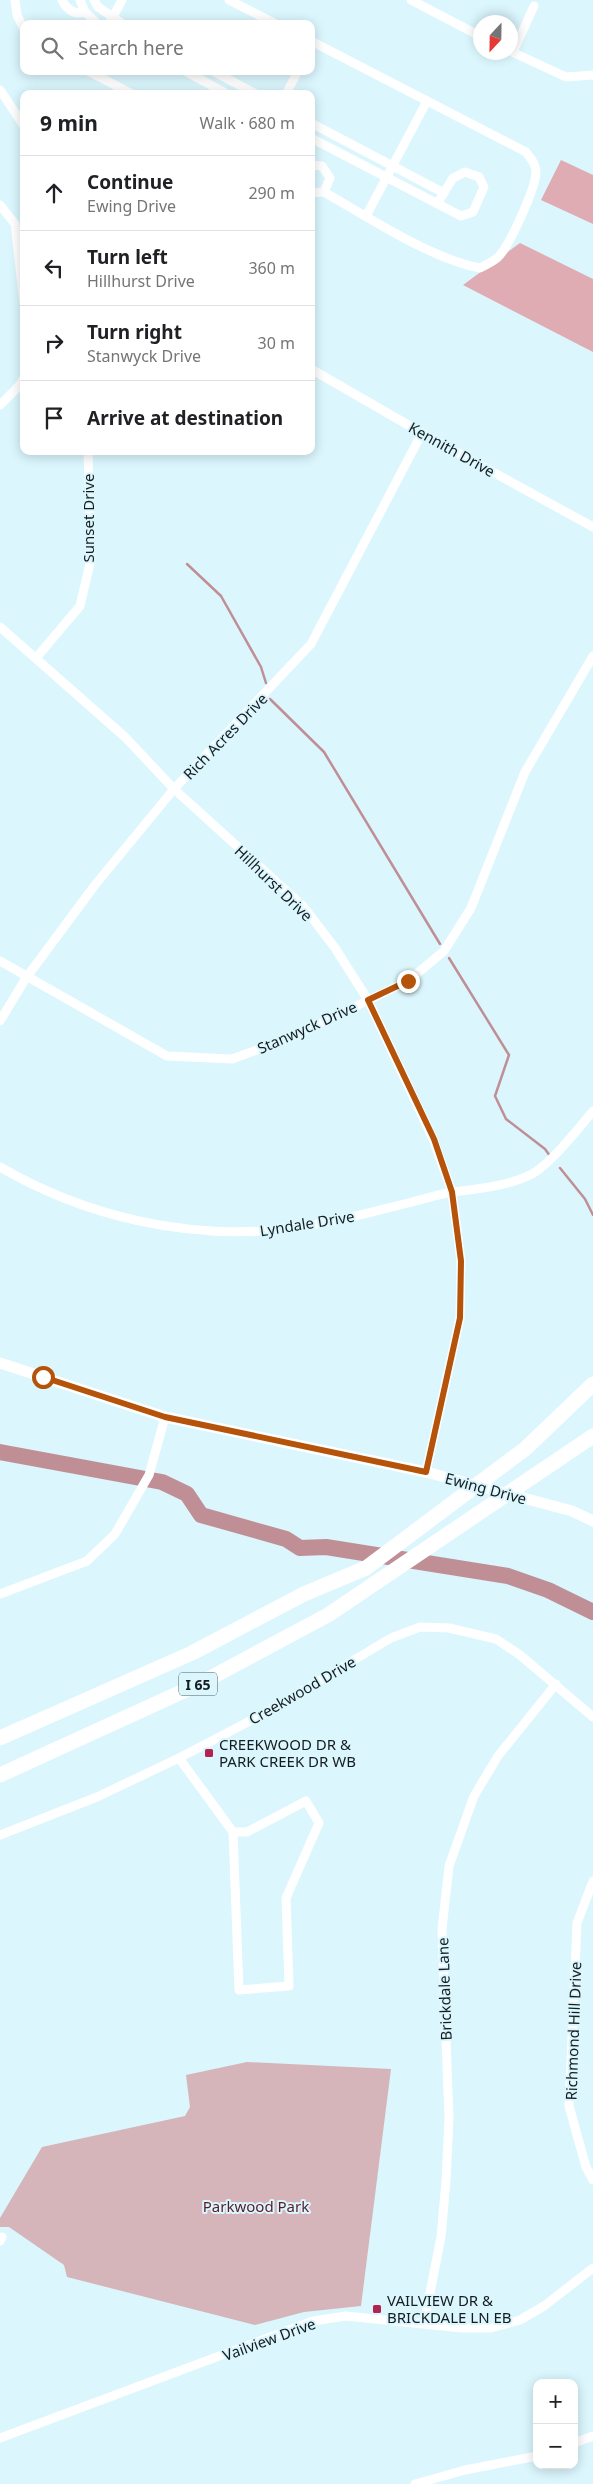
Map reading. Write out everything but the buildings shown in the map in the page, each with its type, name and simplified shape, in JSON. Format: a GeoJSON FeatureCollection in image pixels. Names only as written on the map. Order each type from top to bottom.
{"type":"FeatureCollection","features":[{"type":"Feature","properties":{"kind":"highway","name":"I 65"},"geometry":{"type":"LineString","coordinates":[[0,1738],[192,1653],[304,1594],[366,1568],[525,1449],[593,1384]]}},
{"type":"Feature","properties":{"kind":"highway"},"geometry":{"type":"LineString","coordinates":[[561,1415],[593,1390]]}},
{"type":"Feature","properties":{"kind":"highway","name":"I 65"},"geometry":{"type":"LineString","coordinates":[[0,1775],[198,1684],[328,1615],[593,1436]]}},
{"type":"Feature","properties":{"kind":"main road","name":"Ewing Drive"},"geometry":{"type":"LineString","coordinates":[[0,1363],[165,1417],[426,1472],[572,1511],[593,1521]]}},
{"type":"Feature","properties":{"kind":"street"},"geometry":{"type":"LineString","coordinates":[[16,0],[17,16],[20,22]]}},
{"type":"Feature","properties":{"kind":"street"},"geometry":{"type":"LineString","coordinates":[[62,0],[72,12],[79,14],[85,12]]}},
{"type":"Feature","properties":{"kind":"street"},"geometry":{"type":"LineString","coordinates":[[80,0],[85,12],[94,20]]}},
{"type":"Feature","properties":{"kind":"street"},"geometry":{"type":"LineString","coordinates":[[94,0],[110,20]]}},
{"type":"Feature","properties":{"kind":"street"},"geometry":{"type":"LineString","coordinates":[[112,20],[122,0]]}},
{"type":"Feature","properties":{"kind":"street"},"geometry":{"type":"LineString","coordinates":[[229,0],[268,20]]}},
{"type":"Feature","properties":{"kind":"street"},"geometry":{"type":"LineString","coordinates":[[411,0],[473,32]]}},
{"type":"Feature","properties":{"kind":"street"},"geometry":{"type":"LineString","coordinates":[[518,39],[534,6]]}},
{"type":"Feature","properties":{"kind":"street"},"geometry":{"type":"LineString","coordinates":[[315,45],[526,152],[534,163],[536,172],[534,183],[520,218],[498,258],[480,268],[459,264],[324,192],[315,193]]}},
{"type":"Feature","properties":{"kind":"street"},"geometry":{"type":"LineString","coordinates":[[518,54],[566,77],[593,75]]}},
{"type":"Feature","properties":{"kind":"street"},"geometry":{"type":"LineString","coordinates":[[96,75],[124,90]]}},
{"type":"Feature","properties":{"kind":"street"},"geometry":{"type":"LineString","coordinates":[[192,75],[220,90]]}},
{"type":"Feature","properties":{"kind":"street"},"geometry":{"type":"LineString","coordinates":[[220,75],[249,90]]}},
{"type":"Feature","properties":{"kind":"street"},"geometry":{"type":"LineString","coordinates":[[288,90],[296,75]]}},
{"type":"Feature","properties":{"kind":"street"},"geometry":{"type":"LineString","coordinates":[[0,90],[20,120]]}},
{"type":"Feature","properties":{"kind":"street"},"geometry":{"type":"LineString","coordinates":[[366,216],[427,101]]}},
{"type":"Feature","properties":{"kind":"street"},"geometry":{"type":"LineString","coordinates":[[315,125],[444,193]]}},
{"type":"Feature","properties":{"kind":"street"},"geometry":{"type":"LineString","coordinates":[[315,140],[437,204],[461,216],[473,212],[484,187],[479,177],[465,172],[453,178],[437,204]]}},
{"type":"Feature","properties":{"kind":"street"},"geometry":{"type":"LineString","coordinates":[[315,165],[322,166],[329,173],[330,182],[324,192]]}},
{"type":"Feature","properties":{"kind":"street"},"geometry":{"type":"LineString","coordinates":[[0,205],[15,224],[20,268]]}},
{"type":"Feature","properties":{"kind":"street","name":"Kennith Drive"},"geometry":{"type":"LineString","coordinates":[[315,371],[422,433],[593,527]]}},
{"type":"Feature","properties":{"kind":"street"},"geometry":{"type":"LineString","coordinates":[[0,405],[20,384]]}},
{"type":"Feature","properties":{"kind":"street","name":"Rich Acres Drive"},"geometry":{"type":"LineString","coordinates":[[0,1021],[26,978],[95,885],[174,789],[310,644],[422,433]]}},
{"type":"Feature","properties":{"kind":"street","name":"Sunset Drive"},"geometry":{"type":"LineString","coordinates":[[36,658],[80,606],[91,559],[88,455]]}},
{"type":"Feature","properties":{"kind":"street","name":"Hillhurst Drive"},"geometry":{"type":"LineString","coordinates":[[0,627],[125,737],[174,789],[302,906],[335,948],[368,1000],[434,1139],[452,1192],[461,1261],[460,1318],[426,1472]]}},
{"type":"Feature","properties":{"kind":"street","name":"Stanwyck Drive"},"geometry":{"type":"LineString","coordinates":[[0,962],[167,1056],[232,1059],[290,1038],[408,981],[444,951],[471,908],[524,772],[593,656]]}},
{"type":"Feature","properties":{"kind":"street","name":"Lyndale Drive"},"geometry":{"type":"LineString","coordinates":[[0,1167],[76,1203],[152,1225],[193,1230],[252,1232],[288,1229],[322,1223],[452,1192],[500,1184],[531,1175],[568,1141],[593,1110]]}},
{"type":"Feature","properties":{"kind":"street"},"geometry":{"type":"LineString","coordinates":[[0,1594],[87,1561],[115,1534],[149,1475],[165,1417]]}},
{"type":"Feature","properties":{"kind":"street","name":"Creekwood Drive"},"geometry":{"type":"LineString","coordinates":[[0,1835],[97,1797],[179,1758],[265,1713],[391,1638],[420,1627],[449,1628],[496,1639],[520,1655],[593,1716]]}},
{"type":"Feature","properties":{"kind":"street","name":"Brickdale Lane"},"geometry":{"type":"LineString","coordinates":[[424,2323],[440,2237],[446,2181],[449,2118],[442,1930],[449,1866],[474,1796],[498,1756],[556,1684]]}},
{"type":"Feature","properties":{"kind":"street"},"geometry":{"type":"LineString","coordinates":[[179,1758],[233,1832],[239,1990],[289,1986],[286,1898],[319,1823],[306,1801],[247,1832],[233,1832]]}},
{"type":"Feature","properties":{"kind":"street","name":"Richmond Hill Drive"},"geometry":{"type":"LineString","coordinates":[[593,1881],[577,1923],[569,2106],[586,2167],[593,2180]]}},
{"type":"Feature","properties":{"kind":"street","name":"Vailview Drive"},"geometry":{"type":"LineString","coordinates":[[0,2438],[313,2321],[346,2316],[462,2328],[491,2328],[520,2320],[544,2306],[593,2268]]}},
{"type":"Feature","properties":{"kind":"street"},"geometry":{"type":"LineString","coordinates":[[578,2442],[593,2436]]}},
{"type":"Feature","properties":{"kind":"street"},"geometry":{"type":"LineString","coordinates":[[415,2484],[464,2470],[533,2457]]}},
{"type":"Feature","properties":{"kind":"green space","name":"Parkwood Park"},"geometry":{"type":"Polygon","coordinates":[[[247,2062],[391,2069],[361,2306],[304,2312],[255,2325],[67,2277],[64,2265],[9,2227],[0,2227],[0,2218],[42,2147],[185,2116],[190,2107],[186,2075],[247,2062]]]}},
{"type":"Feature","properties":{"kind":"shaded area"},"geometry":{"type":"Polygon","coordinates":[[[561,160],[593,175],[593,224],[541,200],[561,160]]]}},
{"type":"Feature","properties":{"kind":"shaded area"},"geometry":{"type":"Polygon","coordinates":[[[520,243],[593,279],[593,352],[463,285],[520,243]]]}},
{"type":"Feature","properties":{"kind":"waterway"},"geometry":{"type":"LineString","coordinates":[[187,564],[221,596],[261,667],[266,683]]}},
{"type":"Feature","properties":{"kind":"waterway"},"geometry":{"type":"LineString","coordinates":[[270,699],[324,752],[440,944]]}},
{"type":"Feature","properties":{"kind":"waterway"},"geometry":{"type":"LineString","coordinates":[[449,958],[509,1055],[495,1096],[506,1119],[545,1149],[550,1156]]}},
{"type":"Feature","properties":{"kind":"waterway"},"geometry":{"type":"LineString","coordinates":[[560,1168],[585,1199],[593,1215]]}},
{"type":"Feature","properties":{"kind":"waterway"},"geometry":{"type":"LineString","coordinates":[[0,1452],[162,1482],[187,1494],[201,1515],[286,1539],[300,1548],[326,1547],[508,1576],[548,1590],[593,1612]]}},
{"type":"Feature","properties":{"kind":"place","name":"CREEKWOOD DR & PARK CREEK DR WB"},"geometry":{"type":"Point","coordinates":[209,1753]}},
{"type":"Feature","properties":{"kind":"place","name":"VAILVIEW DR & BRICKDALE LN EB"},"geometry":{"type":"Point","coordinates":[377,2309]}},
{"type":"Feature","properties":{"kind":"route"},"geometry":{"type":"LineString","coordinates":[[43,1377],[165,1417],[426,1472],[460,1318],[461,1261],[452,1192],[434,1139],[368,1000],[408,981]]}}]}
